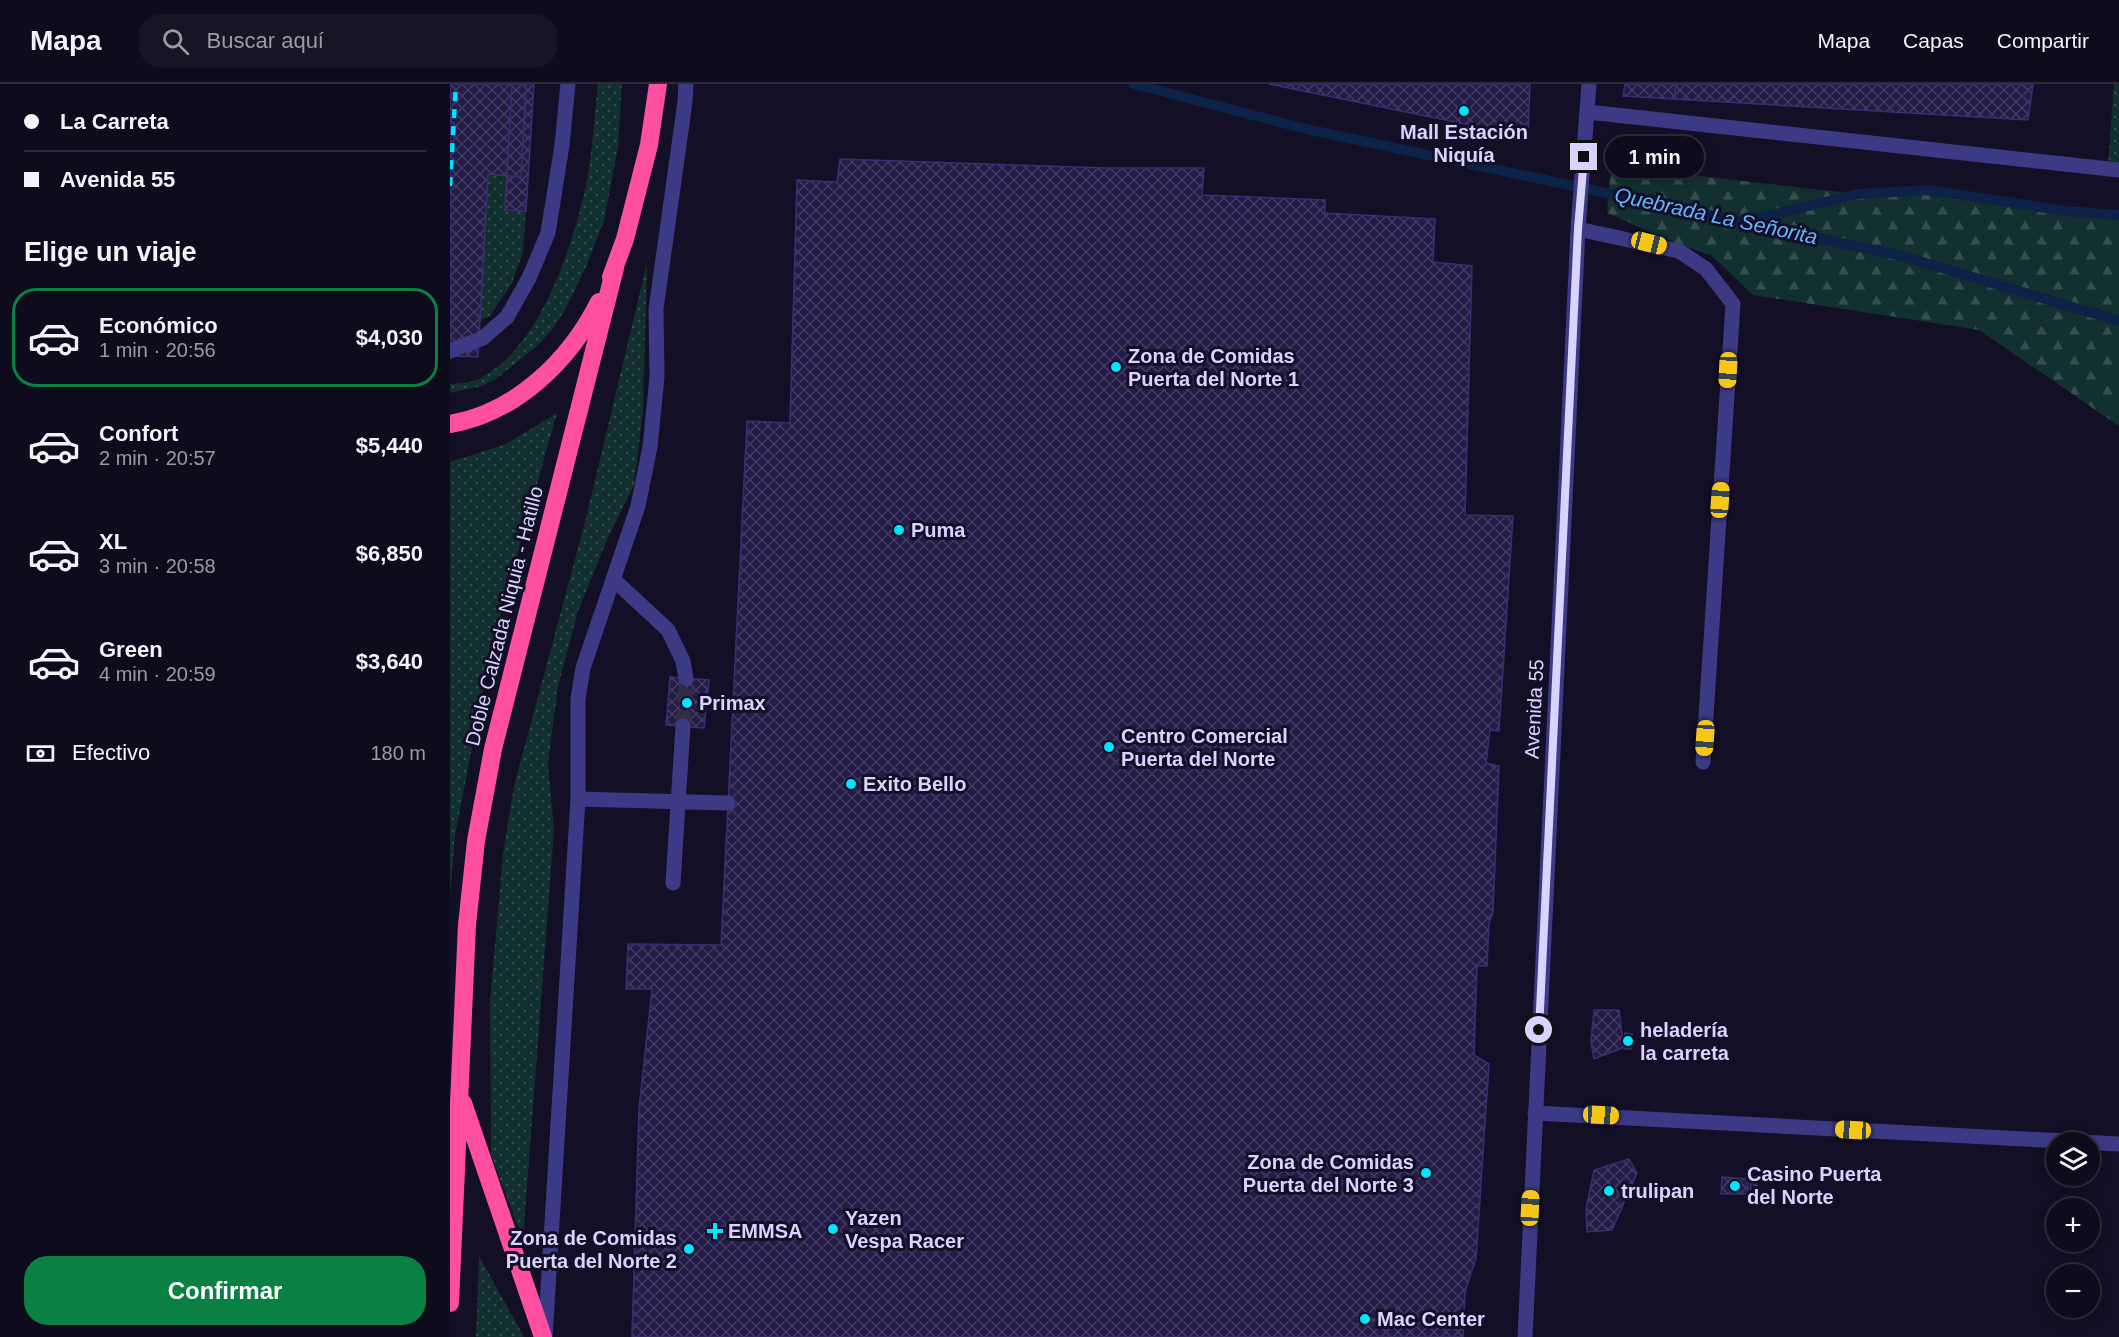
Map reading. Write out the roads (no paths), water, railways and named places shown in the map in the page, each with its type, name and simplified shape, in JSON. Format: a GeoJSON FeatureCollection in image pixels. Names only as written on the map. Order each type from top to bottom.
{"type":"FeatureCollection","features":[{"type":"Feature","properties":{"kind":"highway"},"geometry":{"type":"LineString","coordinates":[[450,424],[478,418],[509,402],[546,374],[588,324],[615,268],[625,240],[649,145],[658,84]]}},
{"type":"Feature","properties":{"kind":"highway","name":"Doble Calzada Niquia - Hatillo"},"geometry":{"type":"LineString","coordinates":[[450,1303],[467,925],[476,841],[493,749],[615,268]]}},
{"type":"Feature","properties":{"kind":"highway"},"geometry":{"type":"LineString","coordinates":[[459,1091],[544,1337]]}},
{"type":"Feature","properties":{"kind":"street"},"geometry":{"type":"LineString","coordinates":[[450,351],[483,338],[507,317],[529,278],[548,233],[562,145],[568,84]]}},
{"type":"Feature","properties":{"kind":"street"},"geometry":{"type":"LineString","coordinates":[[544,1337],[578,799],[578,699],[583,668],[638,506],[650,447],[657,377],[657,309],[686,84]]}},
{"type":"Feature","properties":{"kind":"street","name":"Avenida 55"},"geometry":{"type":"LineString","coordinates":[[1525,1337],[1579,223],[1589,84]]}},
{"type":"Feature","properties":{"kind":"street"},"geometry":{"type":"LineString","coordinates":[[1588,112],[2119,170]]}},
{"type":"Feature","properties":{"kind":"street"},"geometry":{"type":"LineString","coordinates":[[1579,223],[1679,250],[1706,269],[1733,304],[1703,762]]}},
{"type":"Feature","properties":{"kind":"street"},"geometry":{"type":"LineString","coordinates":[[613,579],[668,630],[683,662],[686,679]]}},
{"type":"Feature","properties":{"kind":"street"},"geometry":{"type":"LineString","coordinates":[[673,883],[683,726]]}},
{"type":"Feature","properties":{"kind":"street"},"geometry":{"type":"LineString","coordinates":[[578,799],[728,803]]}},
{"type":"Feature","properties":{"kind":"street"},"geometry":{"type":"LineString","coordinates":[[1535,1113],[2119,1144]]}},
{"type":"Feature","properties":{"kind":"waterway","name":"Quebrada La Señorita"},"geometry":{"type":"LineString","coordinates":[[1134,84],[1306,129],[1902,256],[2119,321]]}},
{"type":"Feature","properties":{"kind":"waterway"},"geometry":{"type":"LineString","coordinates":[[1746,221],[1858,194],[1928,190],[2067,211],[2119,215]]}},
{"type":"Feature","properties":{"kind":"tunnel"},"geometry":{"type":"LineString","coordinates":[[683,726],[686,679]]}},
{"type":"Feature","properties":{"kind":"railway"},"geometry":{"type":"LineString","coordinates":[[450,186],[456,84]]}},
{"type":"Feature","properties":{"kind":"place","name":"Mall Estación Niquía"},"geometry":{"type":"Point","coordinates":[1464,111]}},
{"type":"Feature","properties":{"kind":"place","name":"Zona de Comidas Puerta del Norte 1"},"geometry":{"type":"Point","coordinates":[1116,367]}},
{"type":"Feature","properties":{"kind":"place","name":"Puma"},"geometry":{"type":"Point","coordinates":[899,530]}},
{"type":"Feature","properties":{"kind":"place","name":"Primax"},"geometry":{"type":"Point","coordinates":[687,703]}},
{"type":"Feature","properties":{"kind":"place","name":"Centro Comercial Puerta del Norte"},"geometry":{"type":"Point","coordinates":[1109,747]}},
{"type":"Feature","properties":{"kind":"place","name":"Exito Bello"},"geometry":{"type":"Point","coordinates":[851,784]}},
{"type":"Feature","properties":{"kind":"place","name":"heladería la carreta"},"geometry":{"type":"Point","coordinates":[1628,1041]}},
{"type":"Feature","properties":{"kind":"place","name":"Zona de Comidas Puerta del Norte 3"},"geometry":{"type":"Point","coordinates":[1426,1173]}},
{"type":"Feature","properties":{"kind":"place","name":"Casino Puerta del Norte"},"geometry":{"type":"Point","coordinates":[1735,1186]}},
{"type":"Feature","properties":{"kind":"place","name":"trulipan"},"geometry":{"type":"Point","coordinates":[1609,1191]}},
{"type":"Feature","properties":{"kind":"place","name":"Yazen Vespa Racer"},"geometry":{"type":"Point","coordinates":[833,1229]}},
{"type":"Feature","properties":{"kind":"place","name":"EMMSA"},"geometry":{"type":"Point","coordinates":[715,1231]}},
{"type":"Feature","properties":{"kind":"place","name":"Zona de Comidas Puerta del Norte 2"},"geometry":{"type":"Point","coordinates":[689,1249]}},
{"type":"Feature","properties":{"kind":"place","name":"Mac Center"},"geometry":{"type":"Point","coordinates":[1365,1319]}}]}
